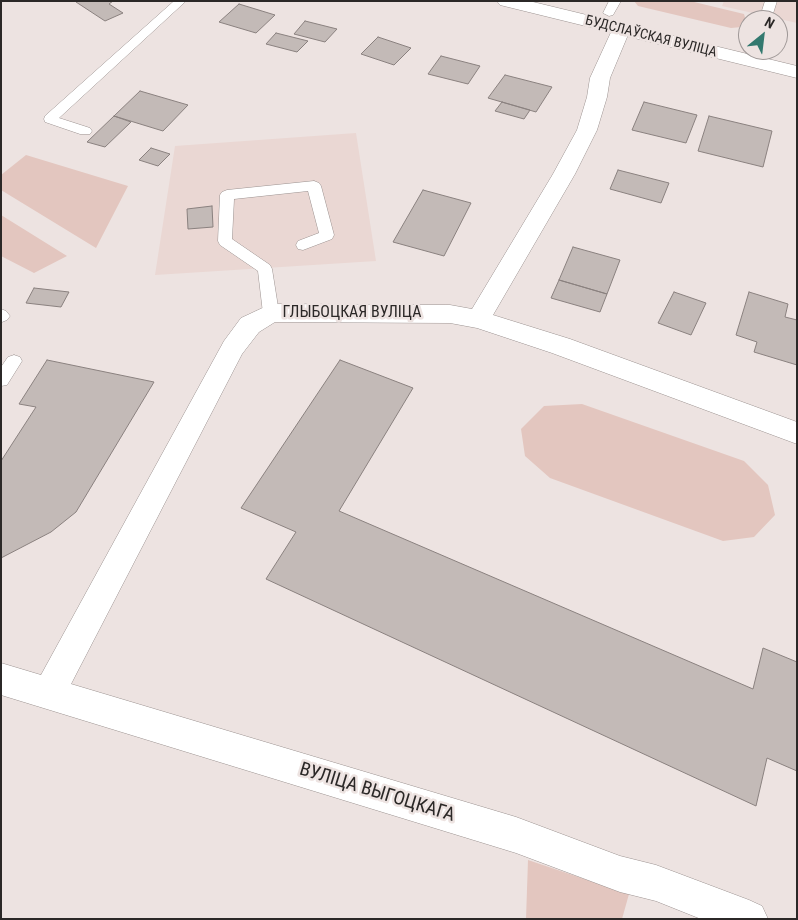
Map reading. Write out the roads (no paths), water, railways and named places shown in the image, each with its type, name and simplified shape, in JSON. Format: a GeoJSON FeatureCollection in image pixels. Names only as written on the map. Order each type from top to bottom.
{"type":"FeatureCollection","features":[{"type":"Feature","properties":{"kind":"street","name":"БУДСЛАЎСКАЯ ВУЛІЦА"},"geometry":{"type":"LineString","coordinates":[[506,1],[615,15],[797,72]]}},
{"type":"Feature","properties":{"kind":"street","name":"БУДСЛАЎСКАЯ ВУЛІЦА"},"geometry":{"type":"LineString","coordinates":[[561,1],[738,43]]}},
{"type":"Feature","properties":{"kind":"street"},"geometry":{"type":"LineString","coordinates":[[478,319],[564,174],[587,130],[597,97],[615,15]]}},
{"type":"Feature","properties":{"kind":"street","name":"ГЛЫБОЦКАЯ ВУЛІЦА"},"geometry":{"type":"LineString","coordinates":[[49,692],[233,348],[250,325],[271,313],[450,314],[478,319],[562,346],[797,433]]}},
{"type":"Feature","properties":{"kind":"street","name":"ВУЛІЦА ВЫГОЦКАГА"},"geometry":{"type":"LineString","coordinates":[[1,679],[516,835],[620,874],[656,883],[743,918]]}},
{"type":"Feature","properties":{"kind":"lane"},"geometry":{"type":"LineString","coordinates":[[85,131],[50,119],[181,1]]}},
{"type":"Feature","properties":{"kind":"lane"},"geometry":{"type":"LineString","coordinates":[[271,313],[265,268],[225,241],[227,195],[314,186],[327,235],[304,245]]}},
{"type":"Feature","properties":{"kind":"lane"},"geometry":{"type":"LineString","coordinates":[[1,380],[14,361]]}}]}
